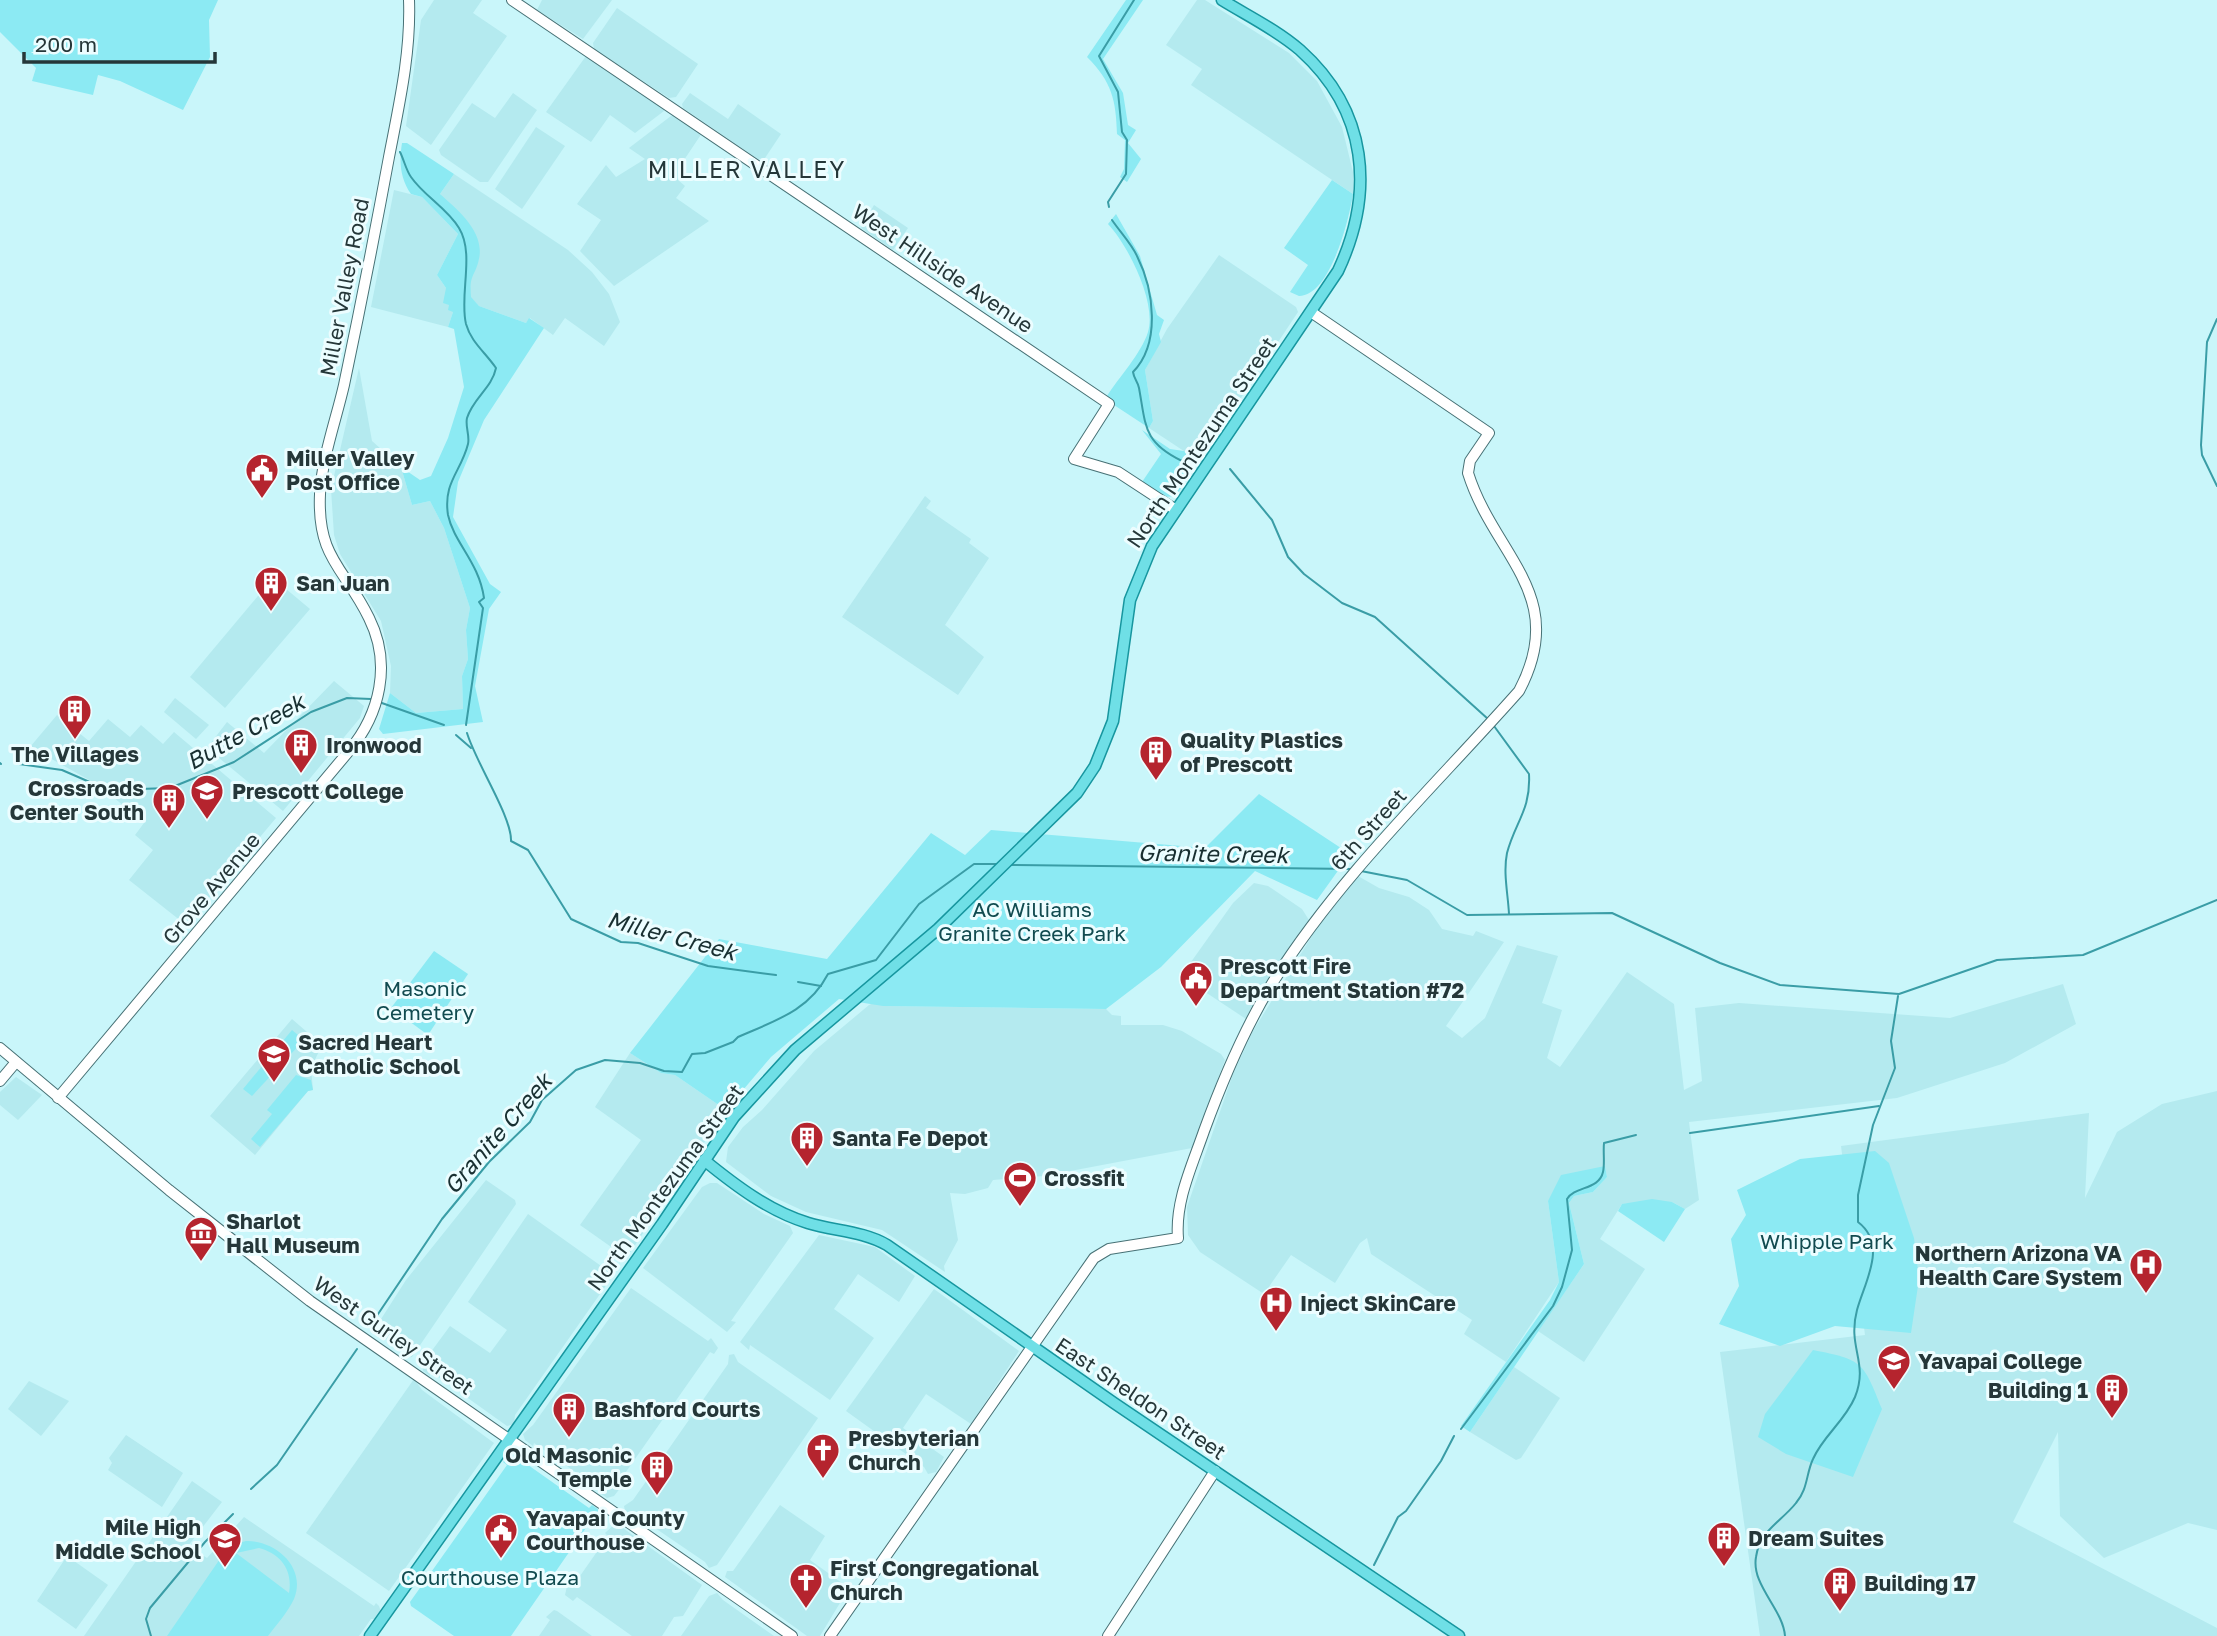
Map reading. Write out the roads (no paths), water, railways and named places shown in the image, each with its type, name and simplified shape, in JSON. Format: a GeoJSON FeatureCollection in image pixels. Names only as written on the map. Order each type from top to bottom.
{"type":"FeatureCollection","features":[{"type":"Feature","properties":{"kind":"main road","name":"North Montezuma Street"},"geometry":{"type":"LineString","coordinates":[[370,1636],[755,1092],[795,1050],[938,929],[1046,825],[1077,793],[1107,741],[1115,711],[1130,600],[1152,546],[1338,271],[1358,219],[1362,182],[1357,146],[1346,112],[1334,90],[1292,44],[1222,0]]}},
{"type":"Feature","properties":{"kind":"main road","name":"East Sheldon Street"},"geometry":{"type":"LineString","coordinates":[[705,1160],[772,1209],[791,1218],[882,1242],[1458,1636]]}},
{"type":"Feature","properties":{"kind":"street","name":"Miller Valley Road"},"geometry":{"type":"LineString","coordinates":[[342,578],[325,543],[320,492],[360,312],[408,53],[410,0]]}},
{"type":"Feature","properties":{"kind":"street","name":"West Hillside Avenue"},"geometry":{"type":"LineString","coordinates":[[512,0],[1109,404],[1074,459],[1118,472],[1176,510]]}},
{"type":"Feature","properties":{"kind":"street","name":"6th Street"},"geometry":{"type":"LineString","coordinates":[[1031,1345],[1094,1258],[1109,1248],[1178,1238],[1176,1217],[1185,1185],[1233,1057],[1273,982],[1348,879],[1519,691],[1529,674],[1535,655],[1538,624],[1528,590],[1468,473],[1470,461],[1489,433],[1311,312]]}},
{"type":"Feature","properties":{"kind":"street","name":"Grove Avenue"},"geometry":{"type":"LineString","coordinates":[[58,1098],[364,733],[374,711],[382,668],[375,633],[359,600],[342,578]]}},
{"type":"Feature","properties":{"kind":"street","name":"West Gurley Street"},"geometry":{"type":"LineString","coordinates":[[0,1048],[295,1290],[792,1636]]}},
{"type":"Feature","properties":{"kind":"street"},"geometry":{"type":"LineString","coordinates":[[0,1081],[16,1062]]}},
{"type":"Feature","properties":{"kind":"street"},"geometry":{"type":"LineString","coordinates":[[830,1636],[1031,1345]]}},
{"type":"Feature","properties":{"kind":"street"},"geometry":{"type":"LineString","coordinates":[[1108,1636],[1215,1471]]}},
{"type":"Feature","properties":{"kind":"waterway"},"geometry":{"type":"LineString","coordinates":[[1109,207],[1108,202],[1126,174],[1127,140],[1122,132],[1118,92],[1099,56],[1134,0]]}},
{"type":"Feature","properties":{"kind":"waterway"},"geometry":{"type":"LineString","coordinates":[[400,152],[411,177],[448,214],[464,238],[466,324],[475,342],[496,368],[491,381],[467,418],[468,444],[450,485],[447,504],[451,525],[477,574],[484,598],[479,602],[483,608],[466,725]]}},
{"type":"Feature","properties":{"kind":"waterway"},"geometry":{"type":"LineString","coordinates":[[1112,220],[1137,256],[1151,300],[1148,346],[1133,372],[1145,423],[1153,440],[1182,461]]}},
{"type":"Feature","properties":{"kind":"waterway"},"geometry":{"type":"LineString","coordinates":[[2217,319],[2207,342],[2201,445],[2202,455],[2217,486]]}},
{"type":"Feature","properties":{"kind":"waterway"},"geometry":{"type":"LineString","coordinates":[[1230,469],[1272,520],[1288,557],[1304,574],[1342,603],[1375,617],[1488,719]]}},
{"type":"Feature","properties":{"kind":"waterway","name":"Butte Creek"},"geometry":{"type":"LineString","coordinates":[[19,764],[62,770],[108,790],[170,788],[234,762],[311,712],[347,698],[371,699]]}},
{"type":"Feature","properties":{"kind":"waterway","name":"Butte Creek"},"geometry":{"type":"LineString","coordinates":[[379,702],[444,725]]}},
{"type":"Feature","properties":{"kind":"waterway"},"geometry":{"type":"LineString","coordinates":[[1494,726],[1529,774],[1528,797],[1507,853],[1509,914]]}},
{"type":"Feature","properties":{"kind":"waterway","name":"Miller Creek"},"geometry":{"type":"LineString","coordinates":[[467,733],[506,818],[511,841],[528,850],[571,919],[621,942],[638,943],[708,966],[776,975]]}},
{"type":"Feature","properties":{"kind":"waterway","name":"Butte Creek"},"geometry":{"type":"LineString","coordinates":[[456,735],[471,748]]}},
{"type":"Feature","properties":{"kind":"waterway","name":"Granite Creek"},"geometry":{"type":"LineString","coordinates":[[372,1323],[442,1219],[489,1162],[530,1122],[542,1100],[576,1070],[605,1060],[640,1063],[664,1071],[682,1072],[692,1054],[705,1053],[733,1042],[801,1006],[820,987],[828,974],[876,960],[919,904],[974,864],[999,864]]}},
{"type":"Feature","properties":{"kind":"waterway","name":"Granite Creek"},"geometry":{"type":"LineString","coordinates":[[1011,865],[1352,869]]}},
{"type":"Feature","properties":{"kind":"waterway","name":"Granite Creek"},"geometry":{"type":"LineString","coordinates":[[1361,871],[1407,880],[1467,915],[1612,913],[1720,963],[1780,985],[1899,994],[1997,960],[2083,955],[2217,900]]}},
{"type":"Feature","properties":{"kind":"waterway","name":"Miller Creek"},"geometry":{"type":"LineString","coordinates":[[798,982],[821,986]]}},
{"type":"Feature","properties":{"kind":"waterway"},"geometry":{"type":"LineString","coordinates":[[1785,1636],[1779,1616],[1758,1577],[1756,1557],[1766,1533],[1800,1498],[1817,1451],[1846,1414],[1859,1385],[1855,1323],[1873,1252],[1872,1241],[1858,1222],[1858,1195],[1873,1125],[1895,1068],[1891,1041],[1898,996]]}},
{"type":"Feature","properties":{"kind":"waterway"},"geometry":{"type":"LineString","coordinates":[[1690,1133],[1879,1106]]}},
{"type":"Feature","properties":{"kind":"waterway"},"geometry":{"type":"LineString","coordinates":[[1461,1429],[1553,1306],[1562,1287],[1572,1250],[1567,1199],[1601,1178],[1604,1169],[1604,1143],[1636,1135]]}},
{"type":"Feature","properties":{"kind":"waterway","name":"Granite Creek"},"geometry":{"type":"LineString","coordinates":[[251,1489],[277,1465],[357,1349]]}},
{"type":"Feature","properties":{"kind":"waterway"},"geometry":{"type":"LineString","coordinates":[[1374,1565],[1398,1517],[1406,1511],[1441,1461],[1454,1436]]}},
{"type":"Feature","properties":{"kind":"waterway","name":"Granite Creek"},"geometry":{"type":"LineString","coordinates":[[151,1636],[146,1619],[150,1608],[205,1542],[233,1514]]}},
{"type":"Feature","properties":{"kind":"place","name":"Miller Valley Post Office"},"geometry":{"type":"Point","coordinates":[262,500]}},
{"type":"Feature","properties":{"kind":"place","name":"San Juan"},"geometry":{"type":"Point","coordinates":[271,613]}},
{"type":"Feature","properties":{"kind":"place","name":"The Villages"},"geometry":{"type":"Point","coordinates":[75,741]}},
{"type":"Feature","properties":{"kind":"place","name":"Ironwood"},"geometry":{"type":"Point","coordinates":[301,775]}},
{"type":"Feature","properties":{"kind":"place","name":"Quality Plastics of Prescott"},"geometry":{"type":"Point","coordinates":[1156,782]}},
{"type":"Feature","properties":{"kind":"place","name":"Prescott College"},"geometry":{"type":"Point","coordinates":[207,821]}},
{"type":"Feature","properties":{"kind":"place","name":"Crossroads Center South"},"geometry":{"type":"Point","coordinates":[169,830]}},
{"type":"Feature","properties":{"kind":"place","name":"Prescott Fire Department Station #72"},"geometry":{"type":"Point","coordinates":[1196,1008]}},
{"type":"Feature","properties":{"kind":"place","name":"Sacred Heart Catholic School"},"geometry":{"type":"Point","coordinates":[274,1084]}},
{"type":"Feature","properties":{"kind":"place","name":"Santa Fe Depot"},"geometry":{"type":"Point","coordinates":[807,1168]}},
{"type":"Feature","properties":{"kind":"place","name":"Crossfit"},"geometry":{"type":"Point","coordinates":[1020,1208]}},
{"type":"Feature","properties":{"kind":"place","name":"Sharlot Hall Museum"},"geometry":{"type":"Point","coordinates":[201,1263]}},
{"type":"Feature","properties":{"kind":"place","name":"Northern Arizona VA Health Care System"},"geometry":{"type":"Point","coordinates":[2146,1295]}},
{"type":"Feature","properties":{"kind":"place","name":"Inject SkinCare"},"geometry":{"type":"Point","coordinates":[1276,1333]}},
{"type":"Feature","properties":{"kind":"place","name":"Yavapai College"},"geometry":{"type":"Point","coordinates":[1894,1391]}},
{"type":"Feature","properties":{"kind":"place","name":"Building 1"},"geometry":{"type":"Point","coordinates":[2112,1420]}},
{"type":"Feature","properties":{"kind":"place","name":"Bashford Courts"},"geometry":{"type":"Point","coordinates":[569,1439]}},
{"type":"Feature","properties":{"kind":"place","name":"Presbyterian Church"},"geometry":{"type":"Point","coordinates":[823,1480]}},
{"type":"Feature","properties":{"kind":"place","name":"Old Masonic Temple"},"geometry":{"type":"Point","coordinates":[657,1497]}},
{"type":"Feature","properties":{"kind":"place","name":"Yavapai County Courthouse"},"geometry":{"type":"Point","coordinates":[501,1560]}},
{"type":"Feature","properties":{"kind":"place","name":"Dream Suites"},"geometry":{"type":"Point","coordinates":[1724,1568]}},
{"type":"Feature","properties":{"kind":"place","name":"Mile High Middle School"},"geometry":{"type":"Point","coordinates":[225,1569]}},
{"type":"Feature","properties":{"kind":"place","name":"First Congregational Church"},"geometry":{"type":"Point","coordinates":[806,1610]}},
{"type":"Feature","properties":{"kind":"place","name":"Building 17"},"geometry":{"type":"Point","coordinates":[1840,1613]}},
{"type":"Feature","properties":{"kind":"district","name":"MILLER VALLEY"},"geometry":{"type":"Point","coordinates":[747,169]}},
{"type":"Feature","properties":{"kind":"park label","name":"AC Williams Granite Creek Park"},"geometry":{"type":"Point","coordinates":[1032,921]}},
{"type":"Feature","properties":{"kind":"park label","name":"Masonic Cemetery"},"geometry":{"type":"Point","coordinates":[425,1000]}},
{"type":"Feature","properties":{"kind":"park label","name":"Whipple Park"},"geometry":{"type":"Point","coordinates":[1827,1241]}},
{"type":"Feature","properties":{"kind":"park label","name":"Courthouse Plaza"},"geometry":{"type":"Point","coordinates":[490,1577]}}]}
